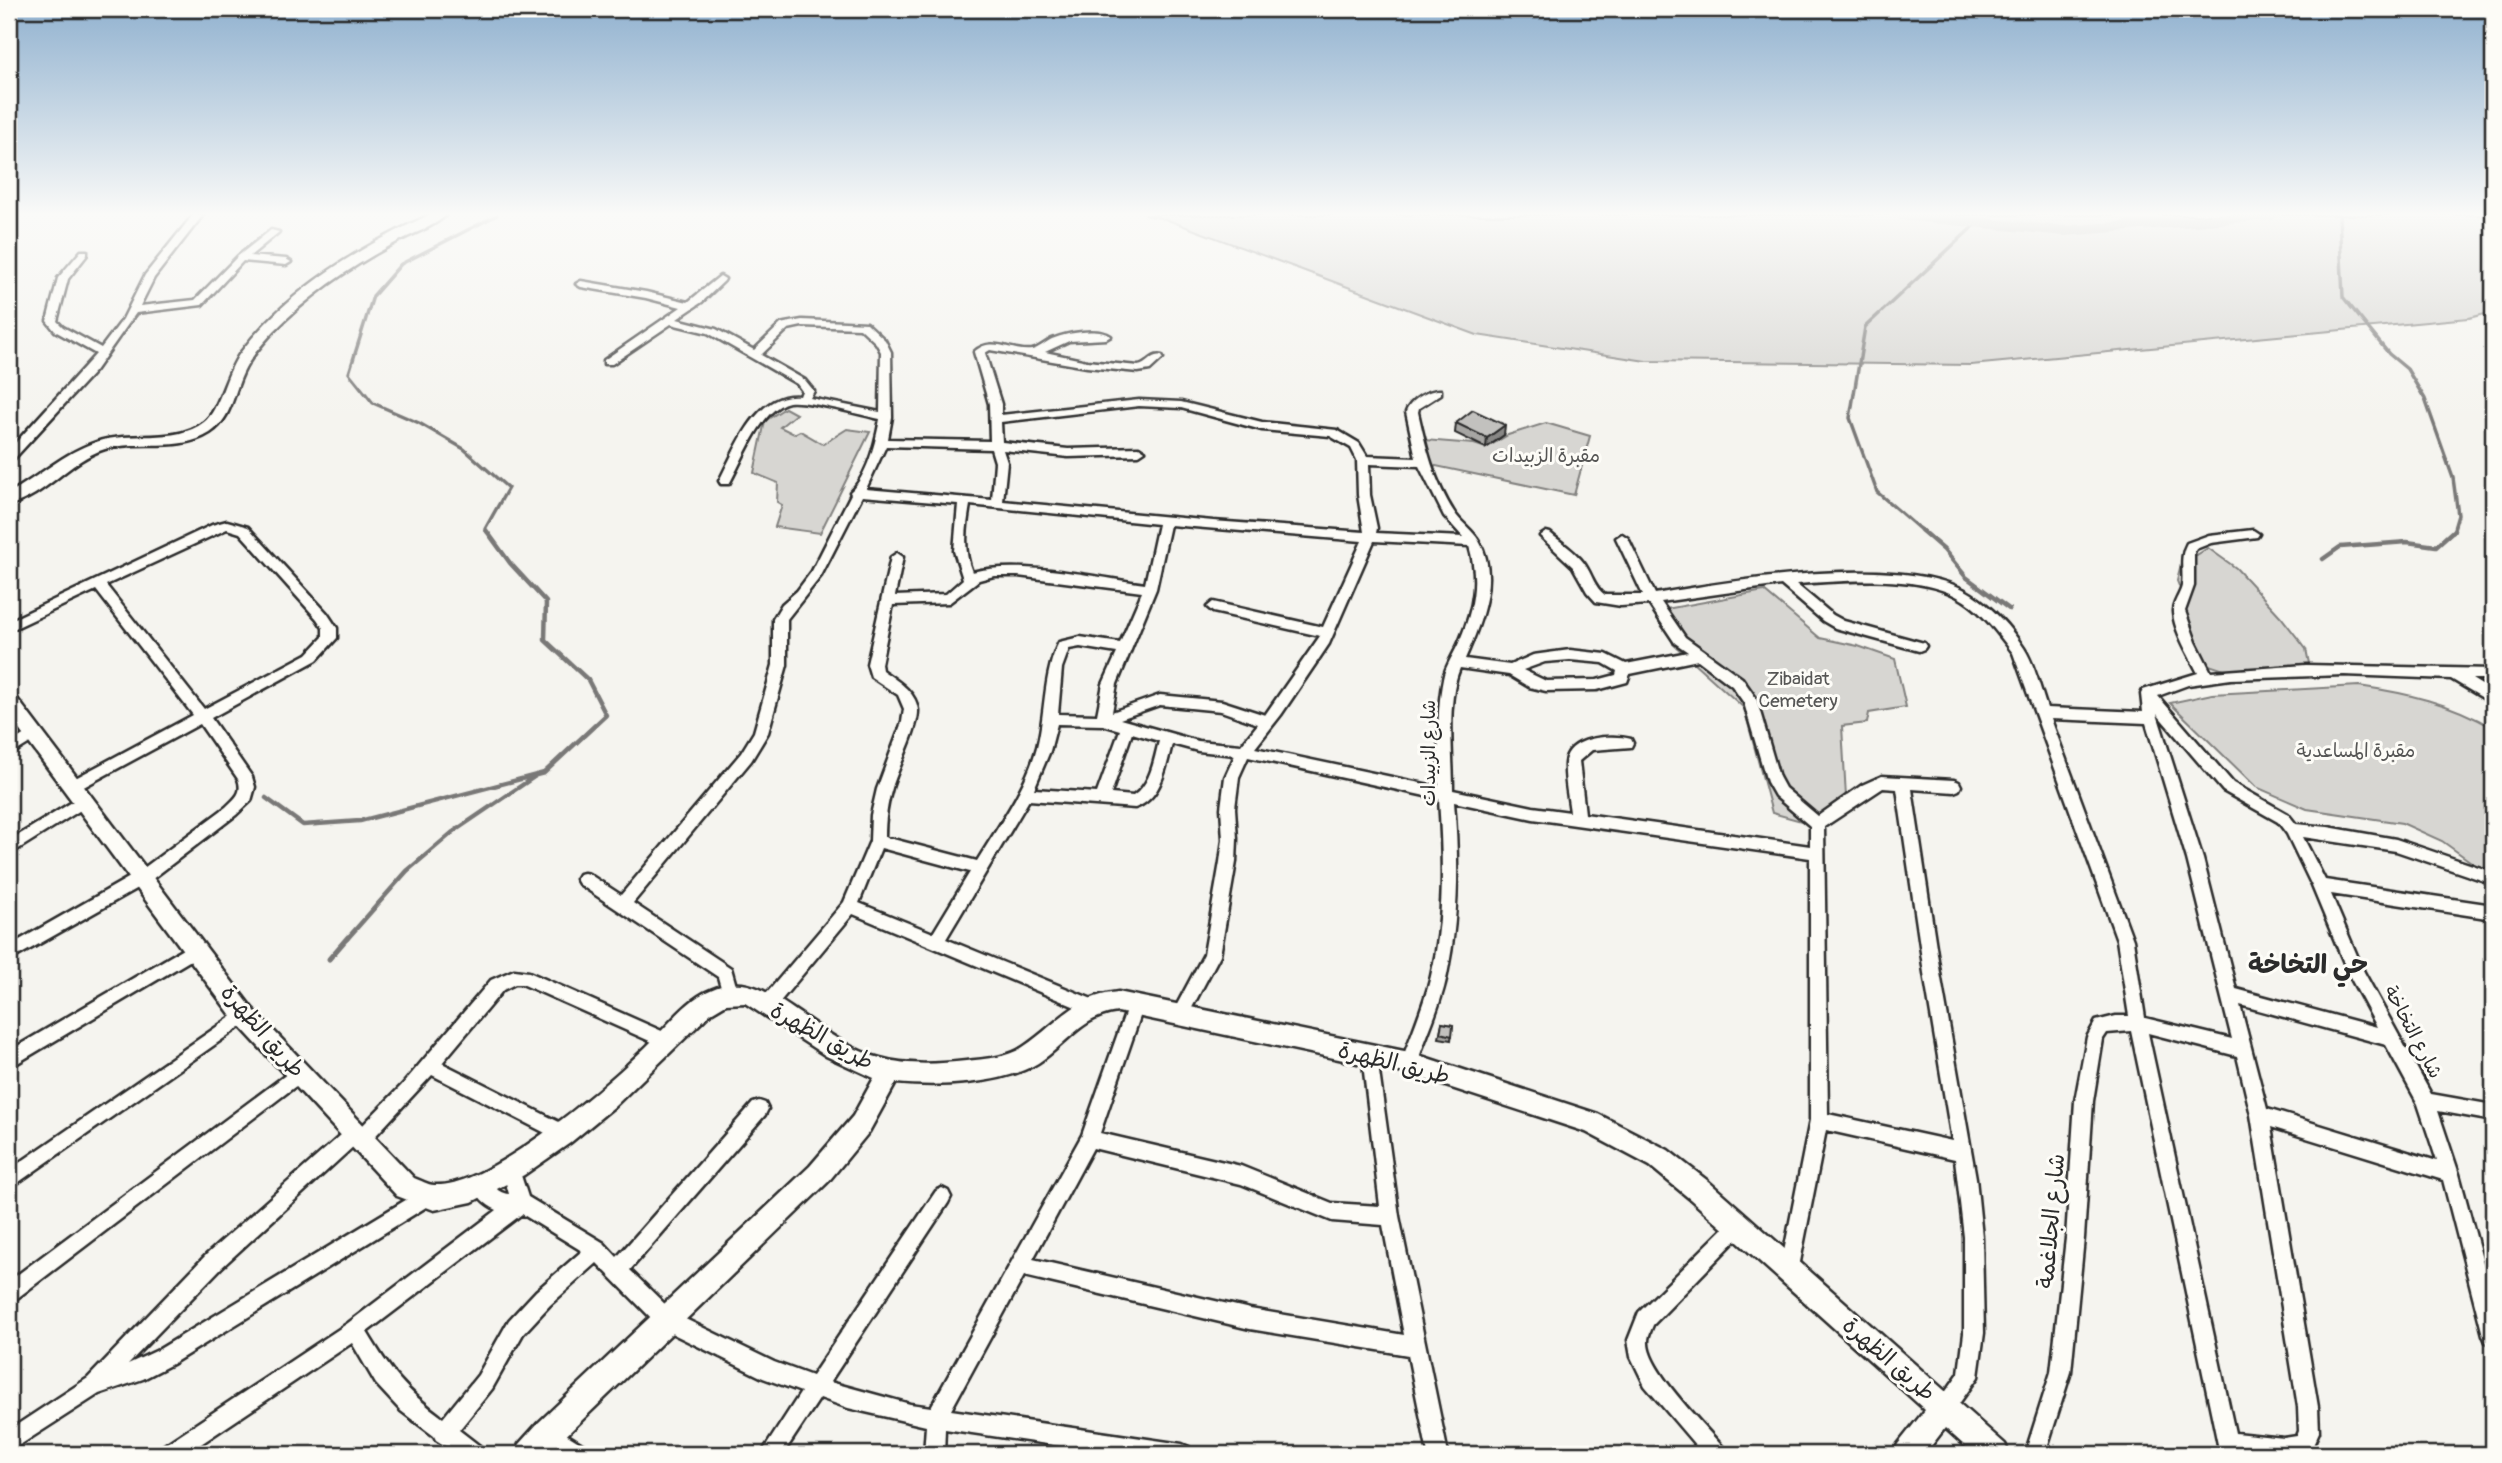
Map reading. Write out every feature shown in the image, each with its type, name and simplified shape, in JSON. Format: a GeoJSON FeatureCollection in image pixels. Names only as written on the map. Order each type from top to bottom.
{"type":"FeatureCollection","features":[{"type":"Feature","properties":{"kind":"main road"},"geometry":{"type":"LineString","coordinates":[[9,500],[43,481],[76,456],[95,447],[121,441],[178,438],[205,429],[217,418],[239,366],[273,324],[325,283]]}},
{"type":"Feature","properties":{"kind":"main road","name":"طريق الظهرة"},"geometry":{"type":"LineString","coordinates":[[9,702],[244,1015],[411,1192],[425,1198]]}},
{"type":"Feature","properties":{"kind":"main road"},"geometry":{"type":"LineString","coordinates":[[425,1198],[451,1197],[481,1184],[565,1134],[703,1006],[730,993]]}},
{"type":"Feature","properties":{"kind":"main road","name":"طريق الظهرة"},"geometry":{"type":"LineString","coordinates":[[730,993],[747,994],[868,1065],[890,1072],[921,1074],[1014,1063],[1031,1054],[1075,1016],[1091,1006],[1109,1002],[1136,1005],[1409,1063],[1590,1122],[1659,1158],[1995,1454]]}},
{"type":"Feature","properties":{"kind":"main road"},"geometry":{"type":"LineString","coordinates":[[529,1454],[834,1158],[867,1116],[890,1072]]}},
{"type":"Feature","properties":{"kind":"main road"},"geometry":{"type":"LineString","coordinates":[[1908,1454],[1944,1408]]}},
{"type":"Feature","properties":{"kind":"street"},"geometry":{"type":"LineString","coordinates":[[61,283],[52,321],[59,329],[102,353]]}},
{"type":"Feature","properties":{"kind":"street"},"geometry":{"type":"LineString","coordinates":[[9,457],[78,384],[132,310],[146,283]]}},
{"type":"Feature","properties":{"kind":"street"},"geometry":{"type":"LineString","coordinates":[[132,310],[198,303],[217,283]]}},
{"type":"Feature","properties":{"kind":"street"},"geometry":{"type":"LineString","coordinates":[[608,362],[690,306],[715,283]]}},
{"type":"Feature","properties":{"kind":"street"},"geometry":{"type":"LineString","coordinates":[[581,284],[690,306]]}},
{"type":"Feature","properties":{"kind":"street"},"geometry":{"type":"LineString","coordinates":[[670,320],[712,331],[755,355],[807,387],[804,399]]}},
{"type":"Feature","properties":{"kind":"street"},"geometry":{"type":"LineString","coordinates":[[623,904],[747,757],[761,733],[780,665],[780,619],[817,573],[882,442],[886,417],[886,352],[881,342],[863,326],[826,323],[785,326],[755,355]]}},
{"type":"Feature","properties":{"kind":"street"},"geometry":{"type":"LineString","coordinates":[[1036,354],[1056,340],[1106,336]]}},
{"type":"Feature","properties":{"kind":"street"},"geometry":{"type":"LineString","coordinates":[[997,505],[1000,463],[996,445],[997,419],[979,352],[983,348],[994,347],[1087,364],[1138,369],[1146,368],[1158,358]]}},
{"type":"Feature","properties":{"kind":"street"},"geometry":{"type":"LineString","coordinates":[[1437,392],[1414,406],[1412,412],[1423,462],[1450,516],[1474,542]]}},
{"type":"Feature","properties":{"kind":"street"},"geometry":{"type":"LineString","coordinates":[[725,481],[758,420],[786,398],[804,399],[886,417]]}},
{"type":"Feature","properties":{"kind":"street"},"geometry":{"type":"LineString","coordinates":[[997,419],[1139,403],[1181,405],[1262,426],[1325,431],[1355,446],[1363,460],[1369,538],[1328,633],[1276,710],[1244,751],[1232,777],[1229,793],[1228,862],[1212,955],[1180,1014]]}},
{"type":"Feature","properties":{"kind":"street"},"geometry":{"type":"LineString","coordinates":[[882,442],[996,445],[1072,455],[1139,452]]}},
{"type":"Feature","properties":{"kind":"street"},"geometry":{"type":"LineString","coordinates":[[1363,460],[1423,462]]}},
{"type":"Feature","properties":{"kind":"street"},"geometry":{"type":"LineString","coordinates":[[856,492],[895,493],[964,502],[1369,538],[1474,542]]}},
{"type":"Feature","properties":{"kind":"street"},"geometry":{"type":"LineString","coordinates":[[964,502],[959,550],[961,565],[970,580]]}},
{"type":"Feature","properties":{"kind":"street"},"geometry":{"type":"LineString","coordinates":[[1103,720],[1110,684],[1150,589],[1166,520]]}},
{"type":"Feature","properties":{"kind":"street"},"geometry":{"type":"LineString","coordinates":[[9,626],[216,528],[237,526],[244,530],[323,616],[330,628],[330,638],[312,657],[201,715],[78,794],[9,849]]}},
{"type":"Feature","properties":{"kind":"street"},"geometry":{"type":"LineString","coordinates":[[2207,678],[2189,642],[2179,611],[2188,586],[2190,546],[2209,539],[2253,534]]}},
{"type":"Feature","properties":{"kind":"street"},"geometry":{"type":"LineString","coordinates":[[1546,536],[1577,562],[1593,591],[1600,598],[1615,601],[1652,598],[1720,587],[1830,577],[1925,581],[1958,591],[1973,600],[1994,619],[2019,652],[2125,940],[2138,1024],[2230,1448],[2284,1448],[2303,1445],[2309,1432],[2308,1407],[2260,1115],[2195,859],[2151,718],[2148,694],[2207,678],[2235,674],[2356,669],[2456,675],[2493,674]]}},
{"type":"Feature","properties":{"kind":"street"},"geometry":{"type":"LineString","coordinates":[[1622,538],[1652,598],[1680,640],[1737,682],[1751,702],[1772,778],[1780,792],[1817,824]]}},
{"type":"Feature","properties":{"kind":"street","name":"شارع الزبيدات"},"geometry":{"type":"LineString","coordinates":[[1409,1063],[1439,977],[1446,927],[1451,860],[1446,795],[1446,707],[1450,676],[1478,607],[1482,569],[1474,542]]}},
{"type":"Feature","properties":{"kind":"street"},"geometry":{"type":"LineString","coordinates":[[767,1005],[850,906],[877,841],[878,815],[884,789],[909,722],[911,709],[903,692],[876,673],[874,664],[897,558]]}},
{"type":"Feature","properties":{"kind":"street"},"geometry":{"type":"LineString","coordinates":[[887,601],[949,598],[983,573],[1018,572],[1150,589]]}},
{"type":"Feature","properties":{"kind":"street"},"geometry":{"type":"LineString","coordinates":[[1785,581],[1840,625],[1919,646]]}},
{"type":"Feature","properties":{"kind":"street"},"geometry":{"type":"LineString","coordinates":[[9,954],[142,878],[246,797],[248,787],[245,777],[201,715],[99,585]]}},
{"type":"Feature","properties":{"kind":"street"},"geometry":{"type":"LineString","coordinates":[[1213,607],[1328,633]]}},
{"type":"Feature","properties":{"kind":"street"},"geometry":{"type":"LineString","coordinates":[[936,942],[1025,794],[1043,751],[1051,719],[1055,668],[1064,645],[1080,642],[1125,649]]}},
{"type":"Feature","properties":{"kind":"street"},"geometry":{"type":"LineString","coordinates":[[1512,670],[1522,663],[1538,658],[1582,656],[1605,659],[1624,669],[1699,655]]}},
{"type":"Feature","properties":{"kind":"street"},"geometry":{"type":"LineString","coordinates":[[1457,663],[1512,670],[1534,683],[1565,687],[1611,682],[1622,678],[1624,669]]}},
{"type":"Feature","properties":{"kind":"street"},"geometry":{"type":"LineString","coordinates":[[2456,675],[2493,699]]}},
{"type":"Feature","properties":{"kind":"street","name":"شارع التخاخة"},"geometry":{"type":"LineString","coordinates":[[2148,694],[2228,786],[2246,800],[2283,818],[2292,830],[2320,886],[2357,975],[2426,1101],[2451,1174],[2493,1335]]}},
{"type":"Feature","properties":{"kind":"street"},"geometry":{"type":"LineString","coordinates":[[1103,720],[1160,700],[1222,705],[1266,721]]}},
{"type":"Feature","properties":{"kind":"street"},"geometry":{"type":"LineString","coordinates":[[2040,713],[2151,718]]}},
{"type":"Feature","properties":{"kind":"street"},"geometry":{"type":"LineString","coordinates":[[1051,719],[1103,720],[1198,746],[1244,751],[1446,795],[1578,819],[1816,853]]}},
{"type":"Feature","properties":{"kind":"street"},"geometry":{"type":"LineString","coordinates":[[1102,799],[1128,726]]}},
{"type":"Feature","properties":{"kind":"street"},"geometry":{"type":"LineString","coordinates":[[9,751],[33,734]]}},
{"type":"Feature","properties":{"kind":"street"},"geometry":{"type":"LineString","coordinates":[[1025,794],[1135,802],[1146,797],[1167,739]]}},
{"type":"Feature","properties":{"kind":"street"},"geometry":{"type":"LineString","coordinates":[[1578,819],[1572,760],[1577,752],[1584,745],[1626,743]]}},
{"type":"Feature","properties":{"kind":"street"},"geometry":{"type":"LineString","coordinates":[[1817,824],[1836,814],[1872,785],[1882,782],[1954,786]]}},
{"type":"Feature","properties":{"kind":"street"},"geometry":{"type":"LineString","coordinates":[[1904,784],[1963,1152],[1973,1237],[1974,1333],[1968,1377],[1944,1408]]}},
{"type":"Feature","properties":{"kind":"street"},"geometry":{"type":"LineString","coordinates":[[1789,1272],[1819,1120],[1817,824]]}},
{"type":"Feature","properties":{"kind":"street"},"geometry":{"type":"LineString","coordinates":[[2292,830],[2328,833],[2396,845],[2493,878]]}},
{"type":"Feature","properties":{"kind":"street"},"geometry":{"type":"LineString","coordinates":[[877,841],[979,868]]}},
{"type":"Feature","properties":{"kind":"street"},"geometry":{"type":"LineString","coordinates":[[584,878],[725,973],[730,993]]}},
{"type":"Feature","properties":{"kind":"street"},"geometry":{"type":"LineString","coordinates":[[2320,886],[2493,912]]}},
{"type":"Feature","properties":{"kind":"street"},"geometry":{"type":"LineString","coordinates":[[850,906],[1091,1006]]}},
{"type":"Feature","properties":{"kind":"street"},"geometry":{"type":"LineString","coordinates":[[9,1060],[195,949]]}},
{"type":"Feature","properties":{"kind":"street"},"geometry":{"type":"LineString","coordinates":[[9,1442],[95,1385],[214,1261],[359,1136],[430,1065],[497,985],[514,977],[523,977],[667,1041]]}},
{"type":"Feature","properties":{"kind":"street"},"geometry":{"type":"LineString","coordinates":[[2228,994],[2393,1039]]}},
{"type":"Feature","properties":{"kind":"street"},"geometry":{"type":"LineString","coordinates":[[934,1454],[936,1418],[1088,1139],[1136,1005]]}},
{"type":"Feature","properties":{"kind":"street"},"geometry":{"type":"LineString","coordinates":[[9,1180],[244,1015]]}},
{"type":"Feature","properties":{"kind":"street","name":"شارع الجلاغمة"},"geometry":{"type":"LineString","coordinates":[[2035,1454],[2061,1372],[2075,1238],[2084,1101],[2095,1037],[2102,1026],[2111,1023],[2138,1024],[2244,1050]]}},
{"type":"Feature","properties":{"kind":"street"},"geometry":{"type":"LineString","coordinates":[[1370,1055],[1390,1216],[1438,1454]]}},
{"type":"Feature","properties":{"kind":"street"},"geometry":{"type":"LineString","coordinates":[[430,1065],[565,1134]]}},
{"type":"Feature","properties":{"kind":"street"},"geometry":{"type":"LineString","coordinates":[[9,1292],[299,1073]]}},
{"type":"Feature","properties":{"kind":"street"},"geometry":{"type":"LineString","coordinates":[[2426,1101],[2493,1113]]}},
{"type":"Feature","properties":{"kind":"street"},"geometry":{"type":"LineString","coordinates":[[618,1270],[759,1109]]}},
{"type":"Feature","properties":{"kind":"street"},"geometry":{"type":"LineString","coordinates":[[2260,1115],[2451,1174]]}},
{"type":"Feature","properties":{"kind":"street"},"geometry":{"type":"LineString","coordinates":[[1819,1120],[1963,1152]]}},
{"type":"Feature","properties":{"kind":"street"},"geometry":{"type":"LineString","coordinates":[[1088,1139],[1241,1175],[1332,1212],[1390,1216]]}},
{"type":"Feature","properties":{"kind":"street"},"geometry":{"type":"LineString","coordinates":[[510,1169],[521,1203]]}},
{"type":"Feature","properties":{"kind":"street"},"geometry":{"type":"LineString","coordinates":[[481,1184],[491,1199],[500,1203],[521,1203],[597,1250],[668,1321],[771,1371],[814,1387],[909,1415],[1182,1454]]}},
{"type":"Feature","properties":{"kind":"street"},"geometry":{"type":"LineString","coordinates":[[771,1454],[942,1197]]}},
{"type":"Feature","properties":{"kind":"street"},"geometry":{"type":"LineString","coordinates":[[95,1385],[154,1363],[425,1198]]}},
{"type":"Feature","properties":{"kind":"street"},"geometry":{"type":"LineString","coordinates":[[167,1454],[355,1330],[521,1203]]}},
{"type":"Feature","properties":{"kind":"street"},"geometry":{"type":"LineString","coordinates":[[1716,1454],[1652,1379],[1641,1357],[1638,1340],[1646,1319],[1738,1226]]}},
{"type":"Feature","properties":{"kind":"street"},"geometry":{"type":"LineString","coordinates":[[443,1433],[485,1382],[516,1327],[543,1298],[597,1250]]}},
{"type":"Feature","properties":{"kind":"street"},"geometry":{"type":"LineString","coordinates":[[1018,1265],[1250,1319],[1417,1347]]}},
{"type":"Feature","properties":{"kind":"street"},"geometry":{"type":"LineString","coordinates":[[355,1330],[383,1377],[408,1404],[474,1454]]}},
{"type":"Feature","properties":{"kind":"street"},"geometry":{"type":"LineString","coordinates":[[548,1433],[580,1454]]}},
{"type":"Feature","properties":{"kind":"green space"},"geometry":{"type":"Polygon","coordinates":[[[1338,283],[2493,283],[2493,312],[2469,318],[1971,365],[1646,361],[1477,335],[1338,283]]]}},
{"type":"Feature","properties":{"kind":"green space"},"geometry":{"type":"Polygon","coordinates":[[[785,408],[796,414],[780,427],[794,434],[800,431],[823,444],[847,429],[870,432],[820,533],[775,527],[782,505],[777,502],[778,483],[754,473],[765,421],[785,408]]]}},
{"type":"Feature","properties":{"kind":"green space","name":"مقبرة الزبيدات"},"geometry":{"type":"Polygon","coordinates":[[[1546,423],[1590,436],[1574,495],[1431,465],[1425,440],[1474,444],[1486,448],[1508,435],[1546,423]]]}},
{"type":"Feature","properties":{"kind":"green space"},"geometry":{"type":"Polygon","coordinates":[[[2208,548],[2236,568],[2281,617],[2306,649],[2311,673],[2242,676],[2206,664],[2177,630],[2185,601],[2177,581],[2181,565],[2208,548]]]}},
{"type":"Feature","properties":{"kind":"green space","name":"Zibaidat Cemetery"},"geometry":{"type":"Polygon","coordinates":[[[1764,591],[1820,638],[1858,646],[1895,659],[1906,707],[1869,713],[1867,723],[1842,726],[1846,797],[1812,824],[1772,813],[1744,708],[1673,644],[1666,609],[1764,591]]]}},
{"type":"Feature","properties":{"kind":"green space","name":"مقبرة المساعدية"},"geometry":{"type":"Polygon","coordinates":[[[2359,686],[2428,700],[2493,728],[2493,868],[2481,869],[2442,841],[2402,823],[2307,809],[2256,787],[2170,703],[2212,694],[2359,686]]]}},
{"type":"Feature","properties":{"kind":"building"},"geometry":{"type":"Polygon","coordinates":[[[1473,410],[1505,425],[1487,438],[1456,423],[1473,410]]]}},
{"type":"Feature","properties":{"kind":"building"},"geometry":{"type":"Polygon","coordinates":[[[1442,1023],[1453,1025],[1452,1036],[1440,1033],[1442,1023]]]}},
{"type":"Feature","properties":{"kind":"waterway"},"geometry":{"type":"LineString","coordinates":[[384,283],[373,296],[349,373],[373,403],[419,423],[464,449],[508,488],[485,529],[487,532]]}},
{"type":"Feature","properties":{"kind":"waterway"},"geometry":{"type":"LineString","coordinates":[[1912,283],[1865,327],[1850,418],[1877,492],[1923,532]]}},
{"type":"Feature","properties":{"kind":"waterway"},"geometry":{"type":"LineString","coordinates":[[2342,283],[2343,297],[2389,354],[2407,369],[2425,399],[2453,478],[2458,515],[2453,530]]}},
{"type":"Feature","properties":{"kind":"waterway"},"geometry":{"type":"LineString","coordinates":[[9,323],[12,329],[9,333]]}},
{"type":"Feature","properties":{"kind":"waterway"},"geometry":{"type":"LineString","coordinates":[[266,798],[303,825],[360,821],[544,773],[606,715],[588,680],[545,640],[546,602],[510,563],[486,530]]}},
{"type":"Feature","properties":{"kind":"waterway"},"geometry":{"type":"LineString","coordinates":[[1921,530],[1944,550],[1966,577],[2009,609]]}},
{"type":"Feature","properties":{"kind":"waterway"},"geometry":{"type":"LineString","coordinates":[[2323,559],[2340,547],[2407,542],[2436,546],[2453,530]]}},
{"type":"Feature","properties":{"kind":"waterway"},"geometry":{"type":"LineString","coordinates":[[347,939],[407,871],[453,832],[534,777]]}},
{"type":"Feature","properties":{"kind":"waterway"},"geometry":{"type":"LineString","coordinates":[[329,959],[348,937]]}},
{"type":"Feature","properties":{"kind":"district","name":"حي التخاخة"},"geometry":{"type":"Point","coordinates":[2308,965]}}]}
